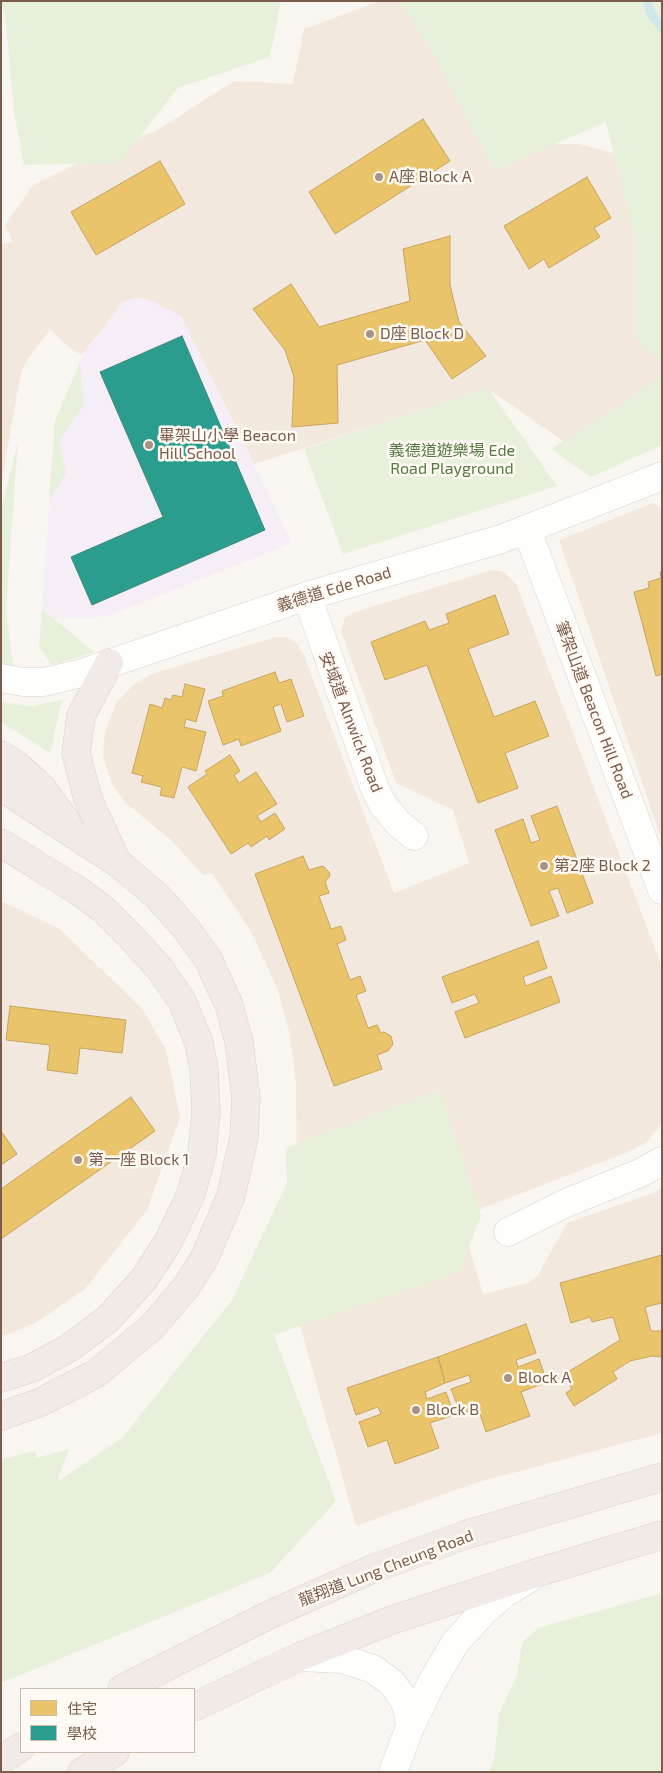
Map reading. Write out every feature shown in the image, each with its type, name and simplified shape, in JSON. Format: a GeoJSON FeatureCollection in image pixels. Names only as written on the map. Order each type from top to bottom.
{"type":"FeatureCollection","features":[{"type":"Feature","properties":{"kind":"highway"},"geometry":{"type":"LineString","coordinates":[[109,663],[81,716],[76,753],[88,799],[118,863]]}},
{"type":"Feature","properties":{"kind":"highway"},"geometry":{"type":"LineString","coordinates":[[1,755],[42,788],[75,834]]}},
{"type":"Feature","properties":{"kind":"highway"},"geometry":{"type":"LineString","coordinates":[[1,787],[118,863],[156,895],[180,921],[208,959],[223,987],[239,1042],[245,1084],[244,1137],[237,1174],[223,1220],[204,1259],[186,1287],[153,1326],[115,1360],[79,1384],[42,1402],[1,1416]]}},
{"type":"Feature","properties":{"kind":"highway"},"geometry":{"type":"LineString","coordinates":[[1,843],[77,890],[102,909],[131,936],[160,969],[182,1001],[199,1043],[204,1069],[206,1112],[202,1154],[191,1194],[168,1242],[144,1279],[108,1319],[69,1348],[32,1368],[1,1378]]}},
{"type":"Feature","properties":{"kind":"highway","name":"龍翔道 Lung Cheung Road"},"geometry":{"type":"LineString","coordinates":[[124,1688],[269,1615],[370,1570],[465,1535],[662,1478]]}},
{"type":"Feature","properties":{"kind":"highway"},"geometry":{"type":"LineString","coordinates":[[195,1707],[299,1657],[392,1620],[539,1572],[662,1535]]}},
{"type":"Feature","properties":{"kind":"highway"},"geometry":{"type":"LineString","coordinates":[[1,1760],[20,1748]]}},
{"type":"Feature","properties":{"kind":"highway"},"geometry":{"type":"LineString","coordinates":[[82,1772],[113,1753]]}},
{"type":"Feature","properties":{"kind":"street","name":"義德道 Ede Road"},"geometry":{"type":"LineString","coordinates":[[1,678],[44,682],[82,673],[306,596],[527,530],[662,476]]}},
{"type":"Feature","properties":{"kind":"street","name":"筆架山道 Beacon Hill Road"},"geometry":{"type":"LineString","coordinates":[[527,530],[662,890]]}},
{"type":"Feature","properties":{"kind":"street","name":"安域道 Alnwick Road"},"geometry":{"type":"LineString","coordinates":[[306,596],[375,789],[389,812],[414,836]]}},
{"type":"Feature","properties":{"kind":"street"},"geometry":{"type":"LineString","coordinates":[[508,1232],[566,1203],[640,1173],[662,1161]]}},
{"type":"Feature","properties":{"kind":"street"},"geometry":{"type":"LineString","coordinates":[[393,1772],[410,1727],[443,1660],[465,1630],[504,1594],[539,1572]]}},
{"type":"Feature","properties":{"kind":"street"},"geometry":{"type":"LineString","coordinates":[[299,1657],[342,1659],[372,1669],[392,1682],[403,1698],[408,1711],[410,1727]]}},
{"type":"Feature","properties":{"kind":"shaded area"},"geometry":{"type":"Polygon","coordinates":[[[380,1],[453,1],[532,144],[579,144],[624,156],[662,212],[662,424],[592,461],[488,389],[254,464],[181,316],[123,302],[82,355],[70,348],[50,329],[26,362],[21,372],[1,485],[1,244],[13,242],[5,225],[33,185],[98,153],[156,131],[234,81],[293,84],[304,29],[380,1]]]}},
{"type":"Feature","properties":{"kind":"shaded area","name":"畢架山小學 Beacon Hill School"},"geometry":{"type":"Polygon","coordinates":[[[134,297],[148,299],[181,316],[292,543],[108,616],[56,619],[42,609],[55,425],[83,355],[123,302],[134,297]]]}},
{"type":"Feature","properties":{"kind":"shaded area"},"geometry":{"type":"Polygon","coordinates":[[[653,503],[662,509],[662,841],[559,540],[653,503]]]}},
{"type":"Feature","properties":{"kind":"shaded area"},"geometry":{"type":"Polygon","coordinates":[[[492,570],[504,572],[516,584],[519,591],[662,967],[662,1123],[647,1142],[633,1150],[460,1217],[483,1294],[527,1283],[537,1277],[567,1223],[656,1192],[662,1187],[662,1433],[475,1483],[356,1526],[298,1318],[296,1083],[290,1035],[277,988],[251,931],[212,873],[203,875],[171,840],[127,804],[113,786],[103,757],[105,731],[117,702],[133,685],[151,674],[276,637],[286,637],[296,642],[303,653],[394,893],[469,863],[453,810],[396,783],[341,631],[345,618],[355,612],[492,570]]]}},
{"type":"Feature","properties":{"kind":"shaded area"},"geometry":{"type":"Polygon","coordinates":[[[1,901],[60,929],[143,1010],[166,1050],[180,1117],[147,1210],[85,1289],[35,1323],[1,1337],[1,901]]]}},
{"type":"Feature","properties":{"kind":"green space"},"geometry":{"type":"Polygon","coordinates":[[[1,1],[281,1],[270,57],[178,88],[119,163],[24,165],[14,112],[5,14],[1,1]]]}},
{"type":"Feature","properties":{"kind":"green space"},"geometry":{"type":"Polygon","coordinates":[[[400,1],[662,1],[662,363],[634,336],[634,234],[606,122],[494,171],[435,58],[400,1]]]}},
{"type":"Feature","properties":{"kind":"green space"},"geometry":{"type":"Polygon","coordinates":[[[80,362],[83,407],[59,440],[66,473],[49,500],[55,421],[80,362]]]}},
{"type":"Feature","properties":{"kind":"green space"},"geometry":{"type":"Polygon","coordinates":[[[662,375],[662,445],[591,477],[551,449],[607,415],[662,375]]]}},
{"type":"Feature","properties":{"kind":"green space","name":"義德道遊樂場 Ede Road Playground"},"geometry":{"type":"Polygon","coordinates":[[[488,388],[557,486],[343,554],[304,449],[488,388]]]}},
{"type":"Feature","properties":{"kind":"green space"},"geometry":{"type":"Polygon","coordinates":[[[18,441],[6,610],[13,666],[1,663],[1,510],[18,441]]]}},
{"type":"Feature","properties":{"kind":"green space"},"geometry":{"type":"Polygon","coordinates":[[[42,609],[94,652],[52,665],[39,646],[42,609]]]}},
{"type":"Feature","properties":{"kind":"green space"},"geometry":{"type":"Polygon","coordinates":[[[62,700],[50,753],[1,722],[1,702],[32,706],[62,700]]]}},
{"type":"Feature","properties":{"kind":"green space"},"geometry":{"type":"Polygon","coordinates":[[[439,1090],[481,1216],[459,1272],[274,1335],[336,1501],[270,1573],[1,1683],[1,1459],[36,1451],[36,1458],[69,1449],[57,1482],[123,1437],[232,1300],[287,1183],[286,1148],[439,1090]]]}},
{"type":"Feature","properties":{"kind":"green space"},"geometry":{"type":"Polygon","coordinates":[[[662,1593],[662,1772],[488,1772],[494,1761],[499,1714],[517,1676],[522,1643],[538,1628],[662,1593]]]}},
{"type":"Feature","properties":{"kind":"building: 住宅","name":"A座 Block A"},"geometry":{"type":"Polygon","coordinates":[[[423,119],[450,161],[335,234],[309,192],[423,119]]]}},
{"type":"Feature","properties":{"kind":"building: 住宅"},"geometry":{"type":"Polygon","coordinates":[[[160,161],[185,204],[96,255],[71,212],[160,161]]]}},
{"type":"Feature","properties":{"kind":"building: 住宅"},"geometry":{"type":"Polygon","coordinates":[[[587,177],[611,218],[594,228],[600,237],[549,268],[544,259],[529,269],[504,226],[587,177]]]}},
{"type":"Feature","properties":{"kind":"building: 住宅","name":"D座 Block D"},"geometry":{"type":"Polygon","coordinates":[[[450,236],[450,285],[459,322],[486,356],[452,379],[425,340],[337,365],[338,423],[292,427],[294,377],[285,350],[253,309],[291,284],[319,327],[410,301],[403,249],[450,236]]]}},
{"type":"Feature","properties":{"kind":"building: 住宅"},"geometry":{"type":"Polygon","coordinates":[[[662,571],[662,674],[656,676],[634,592],[649,588],[648,582],[661,578],[660,572],[662,571]]]}},
{"type":"Feature","properties":{"kind":"building: 住宅"},"geometry":{"type":"Polygon","coordinates":[[[495,595],[509,634],[468,649],[494,717],[535,701],[549,736],[505,753],[518,788],[478,803],[427,665],[385,680],[371,642],[425,621],[429,630],[449,623],[446,614],[495,595]]]}},
{"type":"Feature","properties":{"kind":"building: 住宅"},"geometry":{"type":"Polygon","coordinates":[[[275,672],[279,683],[291,679],[304,716],[287,722],[281,704],[273,707],[281,731],[241,746],[239,739],[223,745],[208,701],[223,696],[222,691],[275,672]]]}},
{"type":"Feature","properties":{"kind":"building: 住宅"},"geometry":{"type":"Polygon","coordinates":[[[185,684],[205,689],[196,722],[186,719],[184,727],[206,732],[196,771],[182,767],[174,798],[160,795],[162,787],[141,782],[143,776],[132,773],[150,704],[162,708],[165,698],[171,700],[173,695],[182,697],[185,684]]]}},
{"type":"Feature","properties":{"kind":"building: 住宅"},"geometry":{"type":"Polygon","coordinates":[[[230,755],[240,771],[234,775],[239,783],[256,772],[277,804],[257,816],[261,822],[275,813],[285,829],[269,840],[267,836],[251,847],[248,843],[231,854],[188,787],[207,774],[205,771],[230,755]]]}},
{"type":"Feature","properties":{"kind":"building: 住宅","name":"第2座 Block 2"},"geometry":{"type":"Polygon","coordinates":[[[557,806],[593,903],[567,913],[558,888],[549,891],[559,916],[531,926],[495,830],[523,819],[531,843],[540,840],[531,816],[557,806]]]}},
{"type":"Feature","properties":{"kind":"building: 住宅"},"geometry":{"type":"Polygon","coordinates":[[[303,856],[309,870],[323,866],[329,872],[330,876],[325,882],[329,893],[319,896],[331,929],[341,926],[346,940],[337,944],[350,980],[360,976],[366,991],[356,995],[368,1028],[377,1025],[381,1033],[384,1032],[391,1036],[393,1044],[388,1051],[377,1055],[382,1069],[334,1086],[255,874],[303,856]]]}},
{"type":"Feature","properties":{"kind":"building: 住宅"},"geometry":{"type":"Polygon","coordinates":[[[538,941],[547,968],[523,977],[526,986],[551,976],[560,1002],[465,1038],[455,1012],[479,1003],[475,994],[452,1003],[442,977],[538,941]]]}},
{"type":"Feature","properties":{"kind":"building: 住宅"},"geometry":{"type":"Polygon","coordinates":[[[10,1006],[126,1020],[122,1053],[80,1048],[77,1074],[47,1070],[50,1045],[6,1040],[10,1006]]]}},
{"type":"Feature","properties":{"kind":"building: 住宅","name":"第一座 Block 1"},"geometry":{"type":"Polygon","coordinates":[[[131,1097],[155,1131],[1,1239],[1,1189],[131,1097]]]}},
{"type":"Feature","properties":{"kind":"building: 住宅"},"geometry":{"type":"Polygon","coordinates":[[[1,1131],[17,1154],[1,1165],[1,1131]]]}},
{"type":"Feature","properties":{"kind":"building: 住宅"},"geometry":{"type":"Polygon","coordinates":[[[662,1255],[662,1303],[645,1307],[651,1331],[662,1331],[662,1357],[652,1356],[630,1361],[613,1372],[617,1379],[574,1406],[566,1393],[572,1389],[563,1375],[620,1340],[613,1317],[592,1322],[590,1317],[571,1323],[560,1283],[662,1255]]]}},
{"type":"Feature","properties":{"kind":"building: 住宅","name":"Block A"},"geometry":{"type":"Polygon","coordinates":[[[526,1324],[536,1353],[516,1360],[518,1367],[539,1359],[547,1382],[521,1392],[530,1416],[486,1432],[478,1408],[461,1414],[451,1389],[471,1382],[469,1375],[445,1383],[438,1357],[526,1324]]]}},
{"type":"Feature","properties":{"kind":"building: 住宅","name":"Block B"},"geometry":{"type":"Polygon","coordinates":[[[438,1357],[445,1383],[425,1392],[427,1399],[446,1392],[454,1415],[430,1423],[439,1448],[395,1464],[387,1440],[368,1447],[359,1422],[381,1414],[378,1407],[356,1415],[347,1388],[438,1357]]]}},
{"type":"Feature","properties":{"kind":"building: 學校"},"geometry":{"type":"Polygon","coordinates":[[[182,336],[265,530],[92,605],[71,557],[163,517],[100,372],[182,336]]]}},
{"type":"Feature","properties":{"kind":"waterway"},"geometry":{"type":"LineString","coordinates":[[647,1],[652,15],[662,28]]}},
{"type":"Feature","properties":{"kind":"place","name":"A座 Block A"},"geometry":{"type":"Point","coordinates":[379,177]}},
{"type":"Feature","properties":{"kind":"place","name":"D座 Block D"},"geometry":{"type":"Point","coordinates":[370,334]}},
{"type":"Feature","properties":{"kind":"place","name":"畢架山小學 Beacon Hill School"},"geometry":{"type":"Point","coordinates":[149,445]}},
{"type":"Feature","properties":{"kind":"place","name":"第2座 Block 2"},"geometry":{"type":"Point","coordinates":[544,866]}},
{"type":"Feature","properties":{"kind":"place","name":"第一座 Block 1"},"geometry":{"type":"Point","coordinates":[78,1160]}},
{"type":"Feature","properties":{"kind":"place","name":"Block A"},"geometry":{"type":"Point","coordinates":[508,1378]}},
{"type":"Feature","properties":{"kind":"place","name":"Block B"},"geometry":{"type":"Point","coordinates":[416,1410]}}]}
